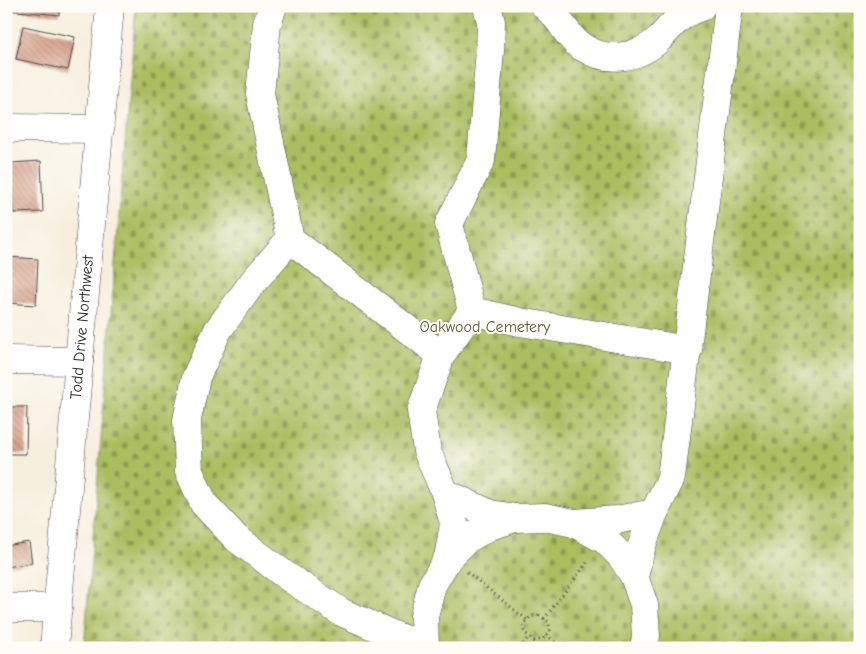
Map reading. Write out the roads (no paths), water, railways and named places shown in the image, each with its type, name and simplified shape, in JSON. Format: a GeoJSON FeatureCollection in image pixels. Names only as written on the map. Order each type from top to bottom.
{"type":"FeatureCollection","features":[{"type":"Feature","properties":{"kind":"street","name":"Todd Drive Northwest"},"geometry":{"type":"LineString","coordinates":[[54,648],[110,6]]}},
{"type":"Feature","properties":{"kind":"street"},"geometry":{"type":"LineString","coordinates":[[273,6],[267,24],[260,94],[290,238],[441,354]]}},
{"type":"Feature","properties":{"kind":"street"},"geometry":{"type":"LineString","coordinates":[[448,558],[454,523],[445,493],[427,451],[421,411],[441,354],[472,311],[450,224],[481,160],[490,50],[491,22],[487,6]]}},
{"type":"Feature","properties":{"kind":"street"},"geometry":{"type":"LineString","coordinates":[[545,6],[555,15],[568,35],[583,48],[602,56],[622,57],[642,52],[658,40],[684,14],[701,7],[729,9],[672,478],[654,513],[642,545],[634,576]]}},
{"type":"Feature","properties":{"kind":"street"},"geometry":{"type":"LineString","coordinates":[[6,128],[100,130]]}},
{"type":"Feature","properties":{"kind":"street"},"geometry":{"type":"LineString","coordinates":[[290,238],[253,282],[218,330],[196,377],[187,420],[189,471],[204,504],[236,538],[285,575],[342,612],[424,648],[424,616],[432,585],[448,558],[467,539],[490,526],[515,518]]}},
{"type":"Feature","properties":{"kind":"street"},"geometry":{"type":"LineString","coordinates":[[472,311],[520,322],[688,350]]}},
{"type":"Feature","properties":{"kind":"street"},"geometry":{"type":"LineString","coordinates":[[6,360],[79,360]]}},
{"type":"Feature","properties":{"kind":"street"},"geometry":{"type":"LineString","coordinates":[[445,493],[490,514],[515,518],[545,517],[574,523],[616,520],[654,513]]}},
{"type":"Feature","properties":{"kind":"street"},"geometry":{"type":"LineString","coordinates":[[574,523],[605,540],[621,556],[634,576],[644,605],[646,636],[644,648]]}},
{"type":"Feature","properties":{"kind":"street"},"geometry":{"type":"LineString","coordinates":[[6,608],[58,608]]}},
{"type":"Feature","properties":{"kind":"park label","name":"Oakwood Cemetery"},"geometry":{"type":"Point","coordinates":[485,327]}}]}
